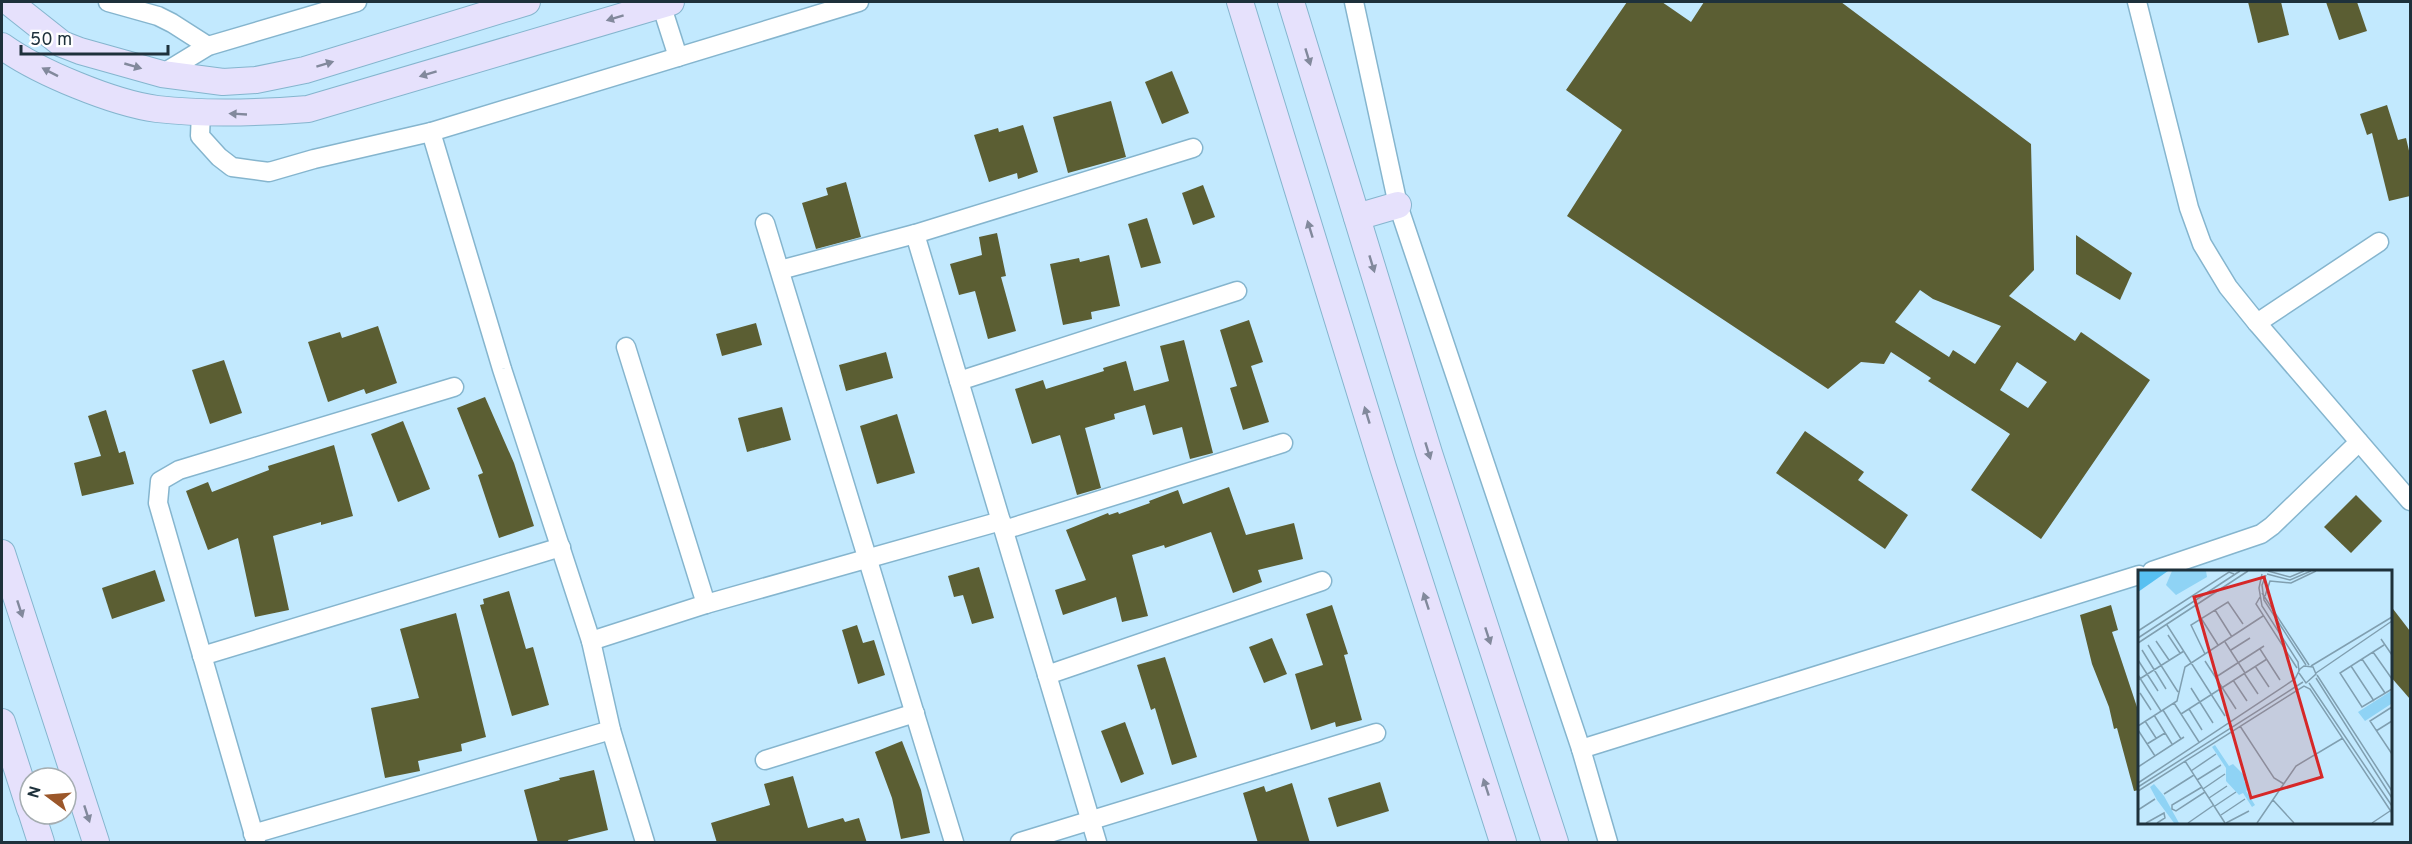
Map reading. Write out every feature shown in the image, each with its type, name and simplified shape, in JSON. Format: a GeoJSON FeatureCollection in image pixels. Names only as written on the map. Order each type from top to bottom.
{"type":"FeatureCollection","features":[{"type":"Feature","properties":{"kind":"street"},"geometry":{"type":"LineString","coordinates":[[9,2],[62,44],[80,51],[162,74],[223,82],[255,80],[297,72],[527,2]]}},
{"type":"Feature","properties":{"kind":"street"},"geometry":{"type":"LineString","coordinates":[[108,2],[158,16],[208,46]]}},
{"type":"Feature","properties":{"kind":"street"},"geometry":{"type":"LineString","coordinates":[[162,74],[208,46],[357,2]]}},
{"type":"Feature","properties":{"kind":"street"},"geometry":{"type":"LineString","coordinates":[[201,112],[200,135],[219,158],[232,167],[269,172],[314,159],[431,132],[860,2]]}},
{"type":"Feature","properties":{"kind":"street"},"geometry":{"type":"LineString","coordinates":[[1240,2],[1380,456],[1503,843]]}},
{"type":"Feature","properties":{"kind":"street"},"geometry":{"type":"LineString","coordinates":[[1291,2],[1429,453],[1555,843]]}},
{"type":"Feature","properties":{"kind":"street"},"geometry":{"type":"LineString","coordinates":[[1354,2],[1398,206],[1581,749],[1608,843]]}},
{"type":"Feature","properties":{"kind":"street"},"geometry":{"type":"LineString","coordinates":[[2137,2],[2189,208],[2202,244],[2228,286],[2257,323],[2410,501]]}},
{"type":"Feature","properties":{"kind":"street"},"geometry":{"type":"LineString","coordinates":[[2,46],[59,77],[104,95],[155,109],[249,114],[308,109],[666,3],[678,57]]}},
{"type":"Feature","properties":{"kind":"street"},"geometry":{"type":"LineString","coordinates":[[431,132],[502,369],[591,641],[611,730],[645,843]]}},
{"type":"Feature","properties":{"kind":"street"},"geometry":{"type":"LineString","coordinates":[[780,270],[915,234],[1193,148]]}},
{"type":"Feature","properties":{"kind":"street"},"geometry":{"type":"LineString","coordinates":[[1358,217],[1398,206]]}},
{"type":"Feature","properties":{"kind":"street"},"geometry":{"type":"LineString","coordinates":[[765,223],[954,843]]}},
{"type":"Feature","properties":{"kind":"street"},"geometry":{"type":"LineString","coordinates":[[915,234],[1097,843]]}},
{"type":"Feature","properties":{"kind":"street"},"geometry":{"type":"LineString","coordinates":[[2257,323],[2379,242]]}},
{"type":"Feature","properties":{"kind":"street"},"geometry":{"type":"LineString","coordinates":[[959,381],[1237,291]]}},
{"type":"Feature","properties":{"kind":"street"},"geometry":{"type":"LineString","coordinates":[[626,347],[706,604]]}},
{"type":"Feature","properties":{"kind":"street"},"geometry":{"type":"LineString","coordinates":[[454,387],[179,470],[160,481],[158,503],[254,838],[611,730]]}},
{"type":"Feature","properties":{"kind":"street"},"geometry":{"type":"LineString","coordinates":[[2155,570],[2261,534],[2359,442]]}},
{"type":"Feature","properties":{"kind":"street"},"geometry":{"type":"LineString","coordinates":[[591,641],[706,604],[1002,525],[1283,443]]}},
{"type":"Feature","properties":{"kind":"street"},"geometry":{"type":"LineString","coordinates":[[202,656],[561,547]]}},
{"type":"Feature","properties":{"kind":"street"},"geometry":{"type":"LineString","coordinates":[[2,554],[96,843]]}},
{"type":"Feature","properties":{"kind":"street"},"geometry":{"type":"LineString","coordinates":[[1581,749],[2138,575]]}},
{"type":"Feature","properties":{"kind":"street"},"geometry":{"type":"LineString","coordinates":[[1047,675],[1322,581]]}},
{"type":"Feature","properties":{"kind":"street"},"geometry":{"type":"LineString","coordinates":[[765,760],[915,713]]}},
{"type":"Feature","properties":{"kind":"street"},"geometry":{"type":"LineString","coordinates":[[2,722],[18,772]]}},
{"type":"Feature","properties":{"kind":"street"},"geometry":{"type":"LineString","coordinates":[[1020,843],[1376,733]]}},
{"type":"Feature","properties":{"kind":"street"},"geometry":{"type":"LineString","coordinates":[[36,826],[41,843]]}},
{"type":"Feature","properties":{"kind":"building"},"geometry":{"type":"Polygon","coordinates":[[[1627,2],[1662,2],[1691,22],[1704,2],[1841,2],[2031,144],[2034,270],[2009,296],[2075,341],[2081,332],[2150,380],[2041,539],[1971,490],[2010,434],[1928,381],[1931,378],[1891,352],[1884,364],[1861,362],[1828,389],[1567,216],[1622,130],[1566,90],[1627,2]],[[1920,290],[1895,322],[1949,357],[1953,350],[1975,364],[2001,326],[1933,299],[1920,290]],[[2017,362],[2000,390],[2028,408],[2047,382],[2017,362]]]}},
{"type":"Feature","properties":{"kind":"building"},"geometry":{"type":"Polygon","coordinates":[[[2248,2],[2281,2],[2289,35],[2258,43],[2248,2]]]}},
{"type":"Feature","properties":{"kind":"building"},"geometry":{"type":"Polygon","coordinates":[[[2326,2],[2357,2],[2367,31],[2339,40],[2326,2]]]}},
{"type":"Feature","properties":{"kind":"building"},"geometry":{"type":"Polygon","coordinates":[[[1172,71],[1189,113],[1162,124],[1145,82],[1172,71]]]}},
{"type":"Feature","properties":{"kind":"building"},"geometry":{"type":"Polygon","coordinates":[[[1111,101],[1126,157],[1068,173],[1053,117],[1111,101]]]}},
{"type":"Feature","properties":{"kind":"building"},"geometry":{"type":"Polygon","coordinates":[[[2387,105],[2398,140],[2406,138],[2410,155],[2410,196],[2389,201],[2372,133],[2367,135],[2360,114],[2387,105]]]}},
{"type":"Feature","properties":{"kind":"building"},"geometry":{"type":"Polygon","coordinates":[[[1023,125],[1038,172],[1018,179],[1017,173],[989,182],[974,135],[998,128],[999,132],[1023,125]]]}},
{"type":"Feature","properties":{"kind":"building"},"geometry":{"type":"Polygon","coordinates":[[[846,182],[861,237],[816,249],[802,203],[828,195],[826,188],[846,182]]]}},
{"type":"Feature","properties":{"kind":"building"},"geometry":{"type":"Polygon","coordinates":[[[1203,185],[1215,217],[1193,225],[1182,193],[1203,185]]]}},
{"type":"Feature","properties":{"kind":"building"},"geometry":{"type":"Polygon","coordinates":[[[1147,218],[1161,263],[1141,268],[1128,224],[1147,218]]]}},
{"type":"Feature","properties":{"kind":"building"},"geometry":{"type":"Polygon","coordinates":[[[997,233],[1006,276],[1001,277],[1016,331],[988,339],[975,291],[959,295],[950,264],[982,255],[979,237],[997,233]]]}},
{"type":"Feature","properties":{"kind":"building"},"geometry":{"type":"Polygon","coordinates":[[[2076,235],[2132,273],[2120,300],[2076,274],[2076,235]]]}},
{"type":"Feature","properties":{"kind":"building"},"geometry":{"type":"Polygon","coordinates":[[[1109,255],[1120,306],[1091,312],[1092,319],[1063,325],[1050,264],[1079,258],[1080,262],[1109,255]]]}},
{"type":"Feature","properties":{"kind":"building"},"geometry":{"type":"Polygon","coordinates":[[[1249,320],[1263,362],[1251,366],[1269,422],[1243,430],[1230,388],[1237,386],[1220,330],[1249,320]]]}},
{"type":"Feature","properties":{"kind":"building"},"geometry":{"type":"Polygon","coordinates":[[[756,323],[762,345],[722,356],[716,334],[756,323]]]}},
{"type":"Feature","properties":{"kind":"building"},"geometry":{"type":"Polygon","coordinates":[[[378,326],[397,383],[366,394],[364,389],[328,402],[308,342],[340,332],[342,338],[378,326]]]}},
{"type":"Feature","properties":{"kind":"building"},"geometry":{"type":"Polygon","coordinates":[[[1184,340],[1213,453],[1190,459],[1182,427],[1153,435],[1145,405],[1114,414],[1115,419],[1085,428],[1101,488],[1077,495],[1060,435],[1032,444],[1015,389],[1043,380],[1046,389],[1104,371],[1103,368],[1126,361],[1134,391],[1169,381],[1160,346],[1184,340]]]}},
{"type":"Feature","properties":{"kind":"building"},"geometry":{"type":"Polygon","coordinates":[[[886,352],[893,378],[846,391],[839,365],[886,352]]]}},
{"type":"Feature","properties":{"kind":"building"},"geometry":{"type":"Polygon","coordinates":[[[224,360],[242,413],[210,424],[192,370],[224,360]]]}},
{"type":"Feature","properties":{"kind":"building"},"geometry":{"type":"Polygon","coordinates":[[[485,397],[514,463],[534,526],[499,538],[478,475],[483,473],[457,408],[485,397]]]}},
{"type":"Feature","properties":{"kind":"building"},"geometry":{"type":"Polygon","coordinates":[[[782,407],[791,440],[747,452],[738,418],[782,407]]]}},
{"type":"Feature","properties":{"kind":"building"},"geometry":{"type":"Polygon","coordinates":[[[106,410],[119,453],[125,451],[134,484],[82,496],[74,463],[101,456],[88,416],[106,410]]]}},
{"type":"Feature","properties":{"kind":"building"},"geometry":{"type":"Polygon","coordinates":[[[897,414],[915,473],[877,484],[860,426],[897,414]]]}},
{"type":"Feature","properties":{"kind":"building"},"geometry":{"type":"Polygon","coordinates":[[[403,421],[430,489],[398,502],[371,434],[403,421]]]}},
{"type":"Feature","properties":{"kind":"building"},"geometry":{"type":"Polygon","coordinates":[[[1805,431],[1864,472],[1858,480],[1908,515],[1885,549],[1776,473],[1805,431]]]}},
{"type":"Feature","properties":{"kind":"building"},"geometry":{"type":"Polygon","coordinates":[[[334,445],[353,516],[321,525],[321,522],[273,536],[289,610],[255,617],[238,538],[208,550],[186,491],[208,482],[212,492],[269,470],[268,466],[334,445]]]}},
{"type":"Feature","properties":{"kind":"building"},"geometry":{"type":"Polygon","coordinates":[[[1229,487],[1246,535],[1294,523],[1303,559],[1258,570],[1262,582],[1233,593],[1211,532],[1165,548],[1164,545],[1132,555],[1148,616],[1122,622],[1116,597],[1063,615],[1055,590],[1086,580],[1066,530],[1108,513],[1109,515],[1118,512],[1119,514],[1150,503],[1149,501],[1178,490],[1183,504],[1229,487]]]}},
{"type":"Feature","properties":{"kind":"building"},"geometry":{"type":"Polygon","coordinates":[[[2356,495],[2382,521],[2351,553],[2324,527],[2356,495]]]}},
{"type":"Feature","properties":{"kind":"building"},"geometry":{"type":"Polygon","coordinates":[[[979,567],[994,618],[972,624],[963,595],[954,597],[948,576],[979,567]]]}},
{"type":"Feature","properties":{"kind":"building"},"geometry":{"type":"Polygon","coordinates":[[[155,570],[165,601],[112,619],[102,588],[155,570]]]}},
{"type":"Feature","properties":{"kind":"building"},"geometry":{"type":"Polygon","coordinates":[[[509,591],[526,649],[533,647],[549,705],[512,716],[480,605],[484,604],[483,599],[509,591]]]}},
{"type":"Feature","properties":{"kind":"building"},"geometry":{"type":"Polygon","coordinates":[[[1332,605],[1348,654],[1344,655],[1362,720],[1336,727],[1335,722],[1311,730],[1295,674],[1323,665],[1306,614],[1332,605]]]}},
{"type":"Feature","properties":{"kind":"building"},"geometry":{"type":"Polygon","coordinates":[[[2111,605],[2118,630],[2112,632],[2138,710],[2138,790],[2134,791],[2117,728],[2114,729],[2109,707],[2092,664],[2080,615],[2111,605]]]}},
{"type":"Feature","properties":{"kind":"building"},"geometry":{"type":"Polygon","coordinates":[[[2391,606],[2410,631],[2410,699],[2391,677],[2391,606]]]}},
{"type":"Feature","properties":{"kind":"building"},"geometry":{"type":"Polygon","coordinates":[[[456,613],[486,737],[461,744],[462,751],[418,761],[420,771],[385,778],[371,708],[419,698],[400,629],[456,613]]]}},
{"type":"Feature","properties":{"kind":"building"},"geometry":{"type":"Polygon","coordinates":[[[857,625],[863,643],[874,640],[885,675],[858,684],[842,630],[857,625]]]}},
{"type":"Feature","properties":{"kind":"building"},"geometry":{"type":"Polygon","coordinates":[[[1272,638],[1287,674],[1264,683],[1249,647],[1272,638]]]}},
{"type":"Feature","properties":{"kind":"building"},"geometry":{"type":"Polygon","coordinates":[[[1165,657],[1197,757],[1172,765],[1155,708],[1151,710],[1137,665],[1165,657]]]}},
{"type":"Feature","properties":{"kind":"building"},"geometry":{"type":"Polygon","coordinates":[[[1125,722],[1144,774],[1121,783],[1101,731],[1125,722]]]}},
{"type":"Feature","properties":{"kind":"building"},"geometry":{"type":"Polygon","coordinates":[[[902,741],[921,790],[930,833],[901,839],[892,798],[875,752],[902,741]]]}},
{"type":"Feature","properties":{"kind":"building"},"geometry":{"type":"Polygon","coordinates":[[[594,770],[608,830],[568,840],[569,843],[538,843],[524,790],[560,780],[559,778],[594,770]]]}},
{"type":"Feature","properties":{"kind":"building"},"geometry":{"type":"Polygon","coordinates":[[[793,776],[808,828],[843,818],[845,822],[859,818],[867,843],[717,843],[711,823],[770,805],[764,784],[793,776]]]}},
{"type":"Feature","properties":{"kind":"building"},"geometry":{"type":"Polygon","coordinates":[[[1380,782],[1389,811],[1337,827],[1328,798],[1380,782]]]}},
{"type":"Feature","properties":{"kind":"building"},"geometry":{"type":"Polygon","coordinates":[[[1292,783],[1310,843],[1258,843],[1243,793],[1264,786],[1266,792],[1292,783]]]}}]}
